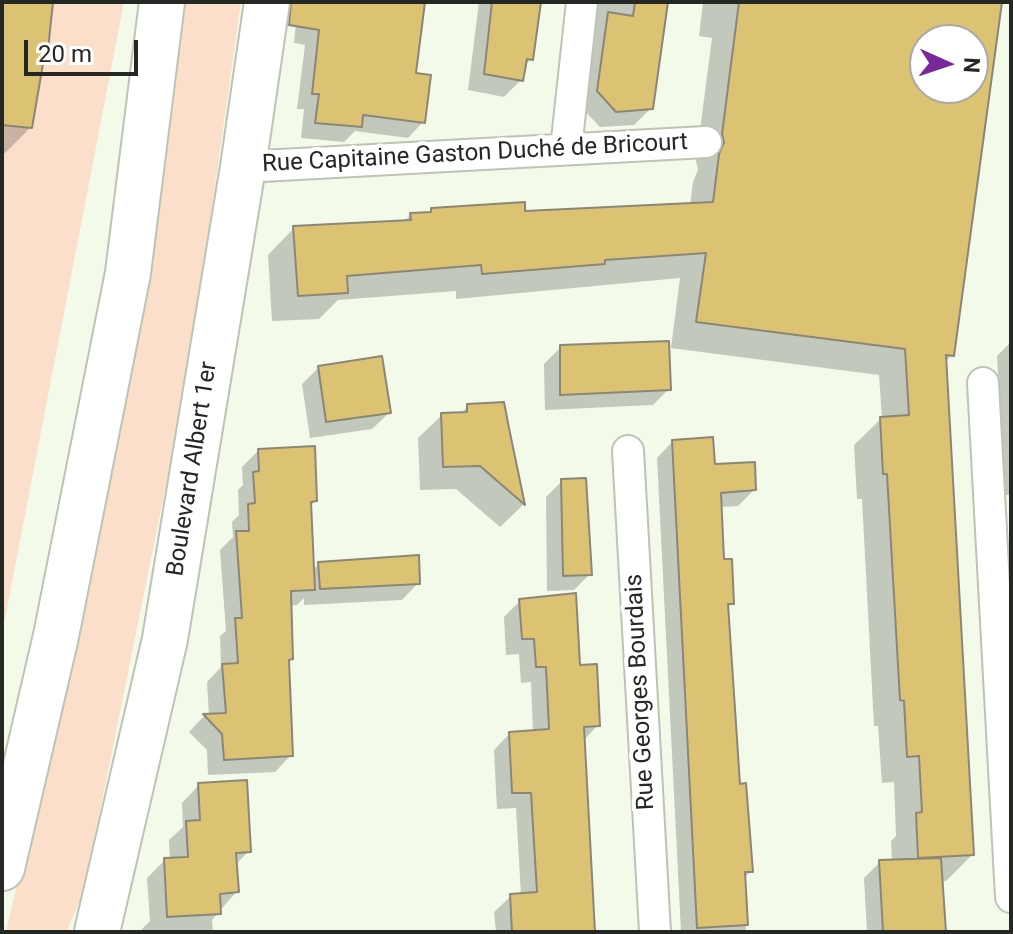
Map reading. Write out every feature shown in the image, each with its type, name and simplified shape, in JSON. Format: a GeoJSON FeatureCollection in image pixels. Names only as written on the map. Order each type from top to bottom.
{"type":"FeatureCollection","features":[{"type":"Feature","properties":{"kind":"main road"},"geometry":{"type":"LineString","coordinates":[[2,868],[56,636],[128,273],[162,2]]}},
{"type":"Feature","properties":{"kind":"main road","name":"Boulevard Albert 1er"},"geometry":{"type":"LineString","coordinates":[[97,932],[165,639],[267,2]]}},
{"type":"Feature","properties":{"kind":"street"},"geometry":{"type":"LineString","coordinates":[[566,149],[582,2]]}},
{"type":"Feature","properties":{"kind":"street","name":"Rue Capitaine Gaston Duché de Bricourt"},"geometry":{"type":"LineString","coordinates":[[243,167],[706,142]]}},
{"type":"Feature","properties":{"kind":"street"},"geometry":{"type":"LineString","coordinates":[[983,383],[1011,897]]}},
{"type":"Feature","properties":{"kind":"street","name":"Rue Georges Bourdais"},"geometry":{"type":"LineString","coordinates":[[628,451],[655,932]]}},
{"type":"Feature","properties":{"kind":"shaded area"},"geometry":{"type":"Polygon","coordinates":[[[2,2],[124,2],[2,634],[2,2]]]}},
{"type":"Feature","properties":{"kind":"shaded area"},"geometry":{"type":"Polygon","coordinates":[[[177,2],[241,2],[188,376],[83,895],[66,932],[6,932],[95,547],[177,2]]]}},
{"type":"Feature","properties":{"kind":"building"},"geometry":{"type":"Polygon","coordinates":[[[2,2],[53,2],[47,59],[44,58],[32,128],[2,125],[2,2]]]}},
{"type":"Feature","properties":{"kind":"building"},"geometry":{"type":"Polygon","coordinates":[[[291,2],[425,2],[416,73],[431,75],[425,123],[363,115],[362,127],[315,123],[319,94],[312,94],[319,30],[289,25],[291,2]]]}},
{"type":"Feature","properties":{"kind":"building"},"geometry":{"type":"Polygon","coordinates":[[[492,2],[541,2],[533,60],[527,59],[523,81],[484,74],[492,2]]]}},
{"type":"Feature","properties":{"kind":"building"},"geometry":{"type":"Polygon","coordinates":[[[635,2],[668,2],[653,109],[616,112],[597,91],[608,12],[633,16],[635,2]]]}},
{"type":"Feature","properties":{"kind":"building"},"geometry":{"type":"Polygon","coordinates":[[[739,2],[1002,2],[989,98],[989,24],[909,24],[909,104],[988,104],[954,356],[946,355],[974,855],[918,858],[916,813],[922,812],[919,756],[907,757],[904,701],[900,700],[887,474],[883,474],[880,417],[909,415],[905,349],[696,322],[706,253],[605,260],[605,264],[482,274],[481,265],[347,276],[348,293],[298,296],[293,226],[411,220],[410,213],[431,212],[431,208],[525,202],[525,211],[713,202],[719,154],[724,142],[722,134],[739,2]]]}},
{"type":"Feature","properties":{"kind":"building"},"geometry":{"type":"Polygon","coordinates":[[[669,341],[671,390],[560,395],[560,345],[669,341]]]}},
{"type":"Feature","properties":{"kind":"building"},"geometry":{"type":"Polygon","coordinates":[[[382,356],[391,413],[326,422],[318,366],[382,356]]]}},
{"type":"Feature","properties":{"kind":"building"},"geometry":{"type":"Polygon","coordinates":[[[504,402],[525,505],[480,466],[443,467],[441,413],[467,412],[467,404],[504,402]]]}},
{"type":"Feature","properties":{"kind":"building"},"geometry":{"type":"Polygon","coordinates":[[[713,437],[715,464],[755,462],[756,490],[721,493],[724,559],[732,559],[734,604],[728,604],[740,784],[746,783],[753,872],[745,872],[748,925],[697,928],[672,440],[713,437]]]}},
{"type":"Feature","properties":{"kind":"building"},"geometry":{"type":"Polygon","coordinates":[[[315,446],[317,501],[311,502],[315,590],[291,591],[293,659],[289,660],[293,756],[224,760],[222,734],[203,714],[226,713],[222,664],[238,663],[235,618],[242,618],[236,531],[249,531],[248,504],[255,503],[253,472],[259,471],[258,449],[315,446]]]}},
{"type":"Feature","properties":{"kind":"building"},"geometry":{"type":"Polygon","coordinates":[[[586,478],[592,575],[563,576],[561,479],[586,478]]]}},
{"type":"Feature","properties":{"kind":"building"},"geometry":{"type":"Polygon","coordinates":[[[419,555],[420,584],[320,589],[318,562],[419,555]]]}},
{"type":"Feature","properties":{"kind":"building"},"geometry":{"type":"Polygon","coordinates":[[[576,593],[580,665],[597,664],[600,726],[584,727],[595,932],[512,932],[510,894],[537,892],[531,793],[512,793],[509,732],[549,729],[546,667],[536,667],[534,639],[522,639],[519,599],[576,593]]]}},
{"type":"Feature","properties":{"kind":"building"},"geometry":{"type":"Polygon","coordinates":[[[247,780],[251,852],[236,853],[239,892],[220,894],[221,914],[167,917],[164,858],[188,857],[186,821],[200,820],[198,783],[247,780]]]}},
{"type":"Feature","properties":{"kind":"building"},"geometry":{"type":"Polygon","coordinates":[[[941,858],[946,932],[883,932],[879,860],[941,858]]]}}]}
